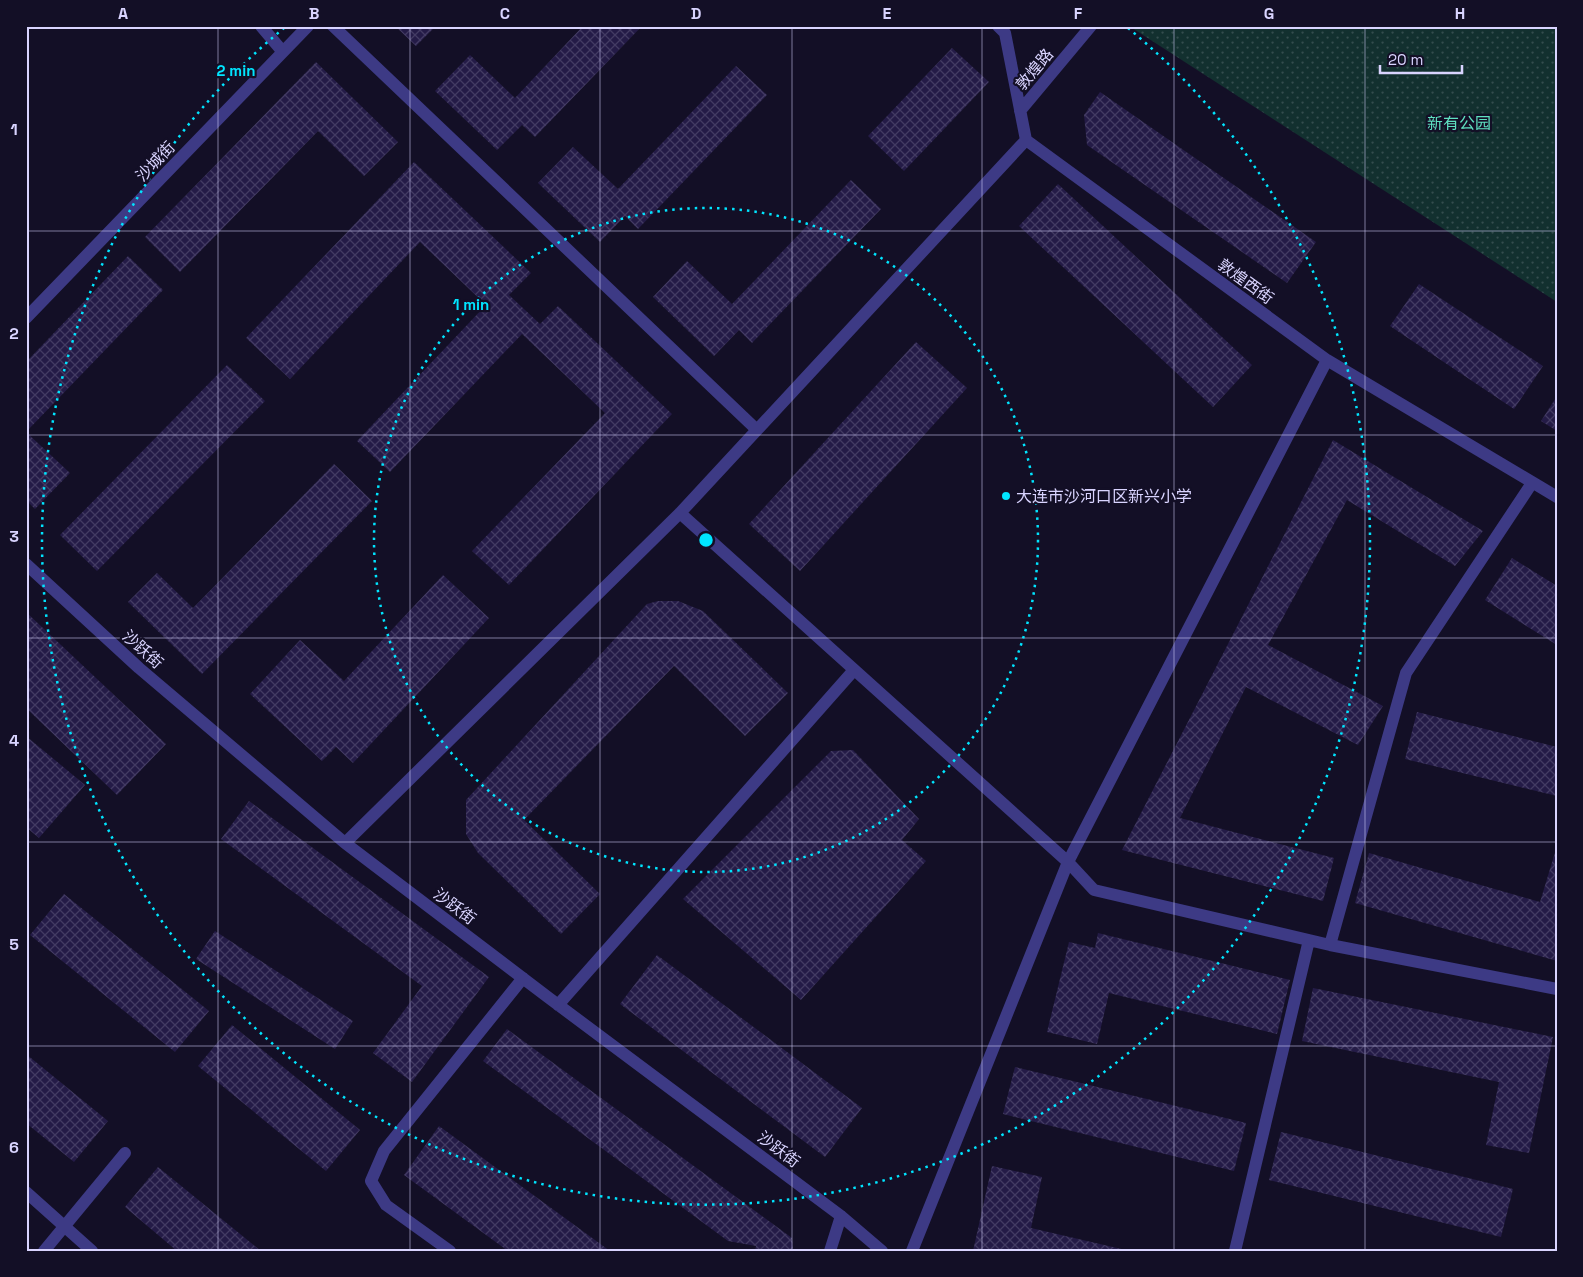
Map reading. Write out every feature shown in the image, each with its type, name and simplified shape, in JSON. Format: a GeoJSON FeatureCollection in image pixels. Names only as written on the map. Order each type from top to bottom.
{"type":"FeatureCollection","features":[{"type":"Feature","properties":{"kind":"street"},"geometry":{"type":"LineString","coordinates":[[261,26],[283,52]]}},
{"type":"Feature","properties":{"kind":"street","name":"沙城街"},"geometry":{"type":"LineString","coordinates":[[26,318],[308,26]]}},
{"type":"Feature","properties":{"kind":"street"},"geometry":{"type":"LineString","coordinates":[[333,26],[756,430]]}},
{"type":"Feature","properties":{"kind":"street"},"geometry":{"type":"LineString","coordinates":[[345,843],[680,513],[1026,140],[1005,33],[998,26]]}},
{"type":"Feature","properties":{"kind":"street","name":"敦煌路"},"geometry":{"type":"LineString","coordinates":[[1020,111],[1091,26]]}},
{"type":"Feature","properties":{"kind":"street","name":"敦煌西街"},"geometry":{"type":"LineString","coordinates":[[1026,140],[1327,360],[1557,497]]}},
{"type":"Feature","properties":{"kind":"street"},"geometry":{"type":"LineString","coordinates":[[912,1251],[1068,862],[1327,360]]}},
{"type":"Feature","properties":{"kind":"street"},"geometry":{"type":"LineString","coordinates":[[1330,945],[1406,673],[1532,482]]}},
{"type":"Feature","properties":{"kind":"street"},"geometry":{"type":"LineString","coordinates":[[680,513],[1068,862],[1094,890],[1330,945],[1557,989]]}},
{"type":"Feature","properties":{"kind":"street","name":"沙跃街"},"geometry":{"type":"LineString","coordinates":[[26,564],[139,668],[345,843],[841,1216],[882,1251]]}},
{"type":"Feature","properties":{"kind":"street"},"geometry":{"type":"LineString","coordinates":[[558,1005],[854,670]]}},
{"type":"Feature","properties":{"kind":"street"},"geometry":{"type":"LineString","coordinates":[[1235,1251],[1309,940]]}},
{"type":"Feature","properties":{"kind":"street"},"geometry":{"type":"LineString","coordinates":[[450,1251],[386,1205],[371,1181],[384,1151],[523,978]]}},
{"type":"Feature","properties":{"kind":"street"},"geometry":{"type":"LineString","coordinates":[[44,1251],[124,1154]]}},
{"type":"Feature","properties":{"kind":"street"},"geometry":{"type":"LineString","coordinates":[[26,1192],[92,1251]]}},
{"type":"Feature","properties":{"kind":"street"},"geometry":{"type":"LineString","coordinates":[[830,1251],[841,1216]]}},
{"type":"Feature","properties":{"kind":"green space","name":"新有公园"},"geometry":{"type":"Polygon","coordinates":[[[1129,26],[1557,26],[1557,302],[1129,26]]]}},
{"type":"Feature","properties":{"kind":"building"},"geometry":{"type":"Polygon","coordinates":[[[395,26],[436,26],[416,46],[395,26]]]}},
{"type":"Feature","properties":{"kind":"building"},"geometry":{"type":"Polygon","coordinates":[[[583,26],[642,26],[535,137],[522,125],[497,150],[435,91],[470,55],[515,98],[583,26]]]}},
{"type":"Feature","properties":{"kind":"building"},"geometry":{"type":"Polygon","coordinates":[[[952,48],[989,82],[904,171],[868,136],[952,48]]]}},
{"type":"Feature","properties":{"kind":"building"},"geometry":{"type":"Polygon","coordinates":[[[316,62],[398,142],[364,176],[318,131],[180,272],[145,237],[316,62]]]}},
{"type":"Feature","properties":{"kind":"building"},"geometry":{"type":"Polygon","coordinates":[[[736,66],[767,95],[638,229],[625,216],[600,242],[538,183],[573,147],[618,189],[736,66]]]}},
{"type":"Feature","properties":{"kind":"building"},"geometry":{"type":"Polygon","coordinates":[[[1100,92],[1316,242],[1287,283],[1087,145],[1084,115],[1100,92]]]}},
{"type":"Feature","properties":{"kind":"building"},"geometry":{"type":"Polygon","coordinates":[[[414,162],[531,273],[509,295],[540,324],[558,306],[672,414],[509,585],[472,551],[605,413],[522,334],[390,472],[357,441],[486,305],[420,242],[290,379],[246,338],[414,162]]]}},
{"type":"Feature","properties":{"kind":"building"},"geometry":{"type":"Polygon","coordinates":[[[851,180],[881,209],[752,343],[739,330],[714,356],[653,297],[687,261],[732,304],[851,180]]]}},
{"type":"Feature","properties":{"kind":"building"},"geometry":{"type":"Polygon","coordinates":[[[1058,184],[1252,365],[1213,407],[1019,226],[1058,184]]]}},
{"type":"Feature","properties":{"kind":"building"},"geometry":{"type":"Polygon","coordinates":[[[128,256],[163,290],[26,432],[26,362],[128,256]]]}},
{"type":"Feature","properties":{"kind":"building"},"geometry":{"type":"Polygon","coordinates":[[[1419,284],[1543,366],[1514,409],[1390,326],[1419,284]]]}},
{"type":"Feature","properties":{"kind":"building"},"geometry":{"type":"Polygon","coordinates":[[[916,342],[967,388],[800,571],[749,524],[916,342]]]}},
{"type":"Feature","properties":{"kind":"building"},"geometry":{"type":"Polygon","coordinates":[[[227,365],[265,401],[97,571],[60,535],[227,365]]]}},
{"type":"Feature","properties":{"kind":"building"},"geometry":{"type":"Polygon","coordinates":[[[1557,396],[1557,431],[1541,421],[1557,396]]]}},
{"type":"Feature","properties":{"kind":"building"},"geometry":{"type":"Polygon","coordinates":[[[26,432],[70,473],[35,509],[26,500],[26,432]]]}},
{"type":"Feature","properties":{"kind":"building"},"geometry":{"type":"Polygon","coordinates":[[[1333,440],[1483,531],[1455,566],[1347,500],[1268,645],[1383,706],[1358,745],[1246,687],[1180,818],[1334,858],[1323,901],[1122,850],[1333,440]]]}},
{"type":"Feature","properties":{"kind":"building"},"geometry":{"type":"Polygon","coordinates":[[[334,464],[372,501],[202,674],[128,602],[157,573],[193,608],[334,464]]]}},
{"type":"Feature","properties":{"kind":"building"},"geometry":{"type":"Polygon","coordinates":[[[1512,558],[1557,586],[1557,645],[1485,600],[1512,558]]]}},
{"type":"Feature","properties":{"kind":"building"},"geometry":{"type":"Polygon","coordinates":[[[443,575],[489,618],[353,763],[336,747],[322,761],[250,694],[300,640],[344,681],[443,575]]]}},
{"type":"Feature","properties":{"kind":"building"},"geometry":{"type":"Polygon","coordinates":[[[658,601],[678,601],[703,611],[788,693],[745,736],[674,666],[524,820],[600,894],[561,934],[478,853],[466,834],[466,800],[647,604],[658,601]]]}},
{"type":"Feature","properties":{"kind":"building"},"geometry":{"type":"Polygon","coordinates":[[[26,612],[166,744],[117,795],[26,708],[26,612]]]}},
{"type":"Feature","properties":{"kind":"building"},"geometry":{"type":"Polygon","coordinates":[[[1417,712],[1557,747],[1557,796],[1405,759],[1417,712]]]}},
{"type":"Feature","properties":{"kind":"building"},"geometry":{"type":"Polygon","coordinates":[[[26,736],[85,785],[39,838],[26,827],[26,736]]]}},
{"type":"Feature","properties":{"kind":"building"},"geometry":{"type":"Polygon","coordinates":[[[853,750],[919,819],[902,840],[926,861],[801,1000],[683,899],[831,751],[853,750]]]}},
{"type":"Feature","properties":{"kind":"building"},"geometry":{"type":"Polygon","coordinates":[[[249,801],[489,977],[412,1082],[373,1053],[422,986],[221,839],[249,801]]]}},
{"type":"Feature","properties":{"kind":"building"},"geometry":{"type":"Polygon","coordinates":[[[1557,846],[1557,961],[1355,903],[1369,853],[1540,902],[1557,846]]]}},
{"type":"Feature","properties":{"kind":"building"},"geometry":{"type":"Polygon","coordinates":[[[64,894],[209,1011],[175,1052],[30,935],[64,894]]]}},
{"type":"Feature","properties":{"kind":"building"},"geometry":{"type":"Polygon","coordinates":[[[215,931],[353,1021],[335,1049],[196,959],[215,931]]]}},
{"type":"Feature","properties":{"kind":"building"},"geometry":{"type":"Polygon","coordinates":[[[1098,933],[1290,980],[1277,1034],[1109,993],[1097,1044],[1047,1032],[1069,942],[1095,948],[1098,933]]]}},
{"type":"Feature","properties":{"kind":"building"},"geometry":{"type":"Polygon","coordinates":[[[657,955],[862,1108],[825,1157],[620,1004],[657,955]]]}},
{"type":"Feature","properties":{"kind":"building"},"geometry":{"type":"Polygon","coordinates":[[[1313,988],[1553,1037],[1529,1153],[1486,1145],[1499,1082],[1302,1041],[1313,988]]]}},
{"type":"Feature","properties":{"kind":"building"},"geometry":{"type":"Polygon","coordinates":[[[232,1025],[360,1130],[326,1171],[198,1066],[232,1025]]]}},
{"type":"Feature","properties":{"kind":"building"},"geometry":{"type":"Polygon","coordinates":[[[507,1029],[792,1238],[793,1251],[755,1251],[756,1246],[728,1241],[483,1061],[507,1029]]]}},
{"type":"Feature","properties":{"kind":"building"},"geometry":{"type":"Polygon","coordinates":[[[26,1054],[108,1121],[74,1162],[26,1123],[26,1054]]]}},
{"type":"Feature","properties":{"kind":"building"},"geometry":{"type":"Polygon","coordinates":[[[1015,1067],[1246,1123],[1234,1171],[1003,1114],[1015,1067]]]}},
{"type":"Feature","properties":{"kind":"building"},"geometry":{"type":"Polygon","coordinates":[[[439,1126],[610,1251],[508,1251],[404,1175],[439,1126]]]}},
{"type":"Feature","properties":{"kind":"building"},"geometry":{"type":"Polygon","coordinates":[[[1281,1132],[1513,1189],[1501,1237],[1269,1180],[1281,1132]]]}},
{"type":"Feature","properties":{"kind":"building"},"geometry":{"type":"Polygon","coordinates":[[[992,1166],[1042,1177],[1031,1228],[1130,1251],[973,1251],[992,1166]]]}},
{"type":"Feature","properties":{"kind":"building"},"geometry":{"type":"Polygon","coordinates":[[[158,1167],[261,1251],[177,1251],[125,1207],[158,1167]]]}},
{"type":"Feature","properties":{"kind":"place","name":"大连市沙河口区新兴小学"},"geometry":{"type":"Point","coordinates":[1006,496]}}]}
